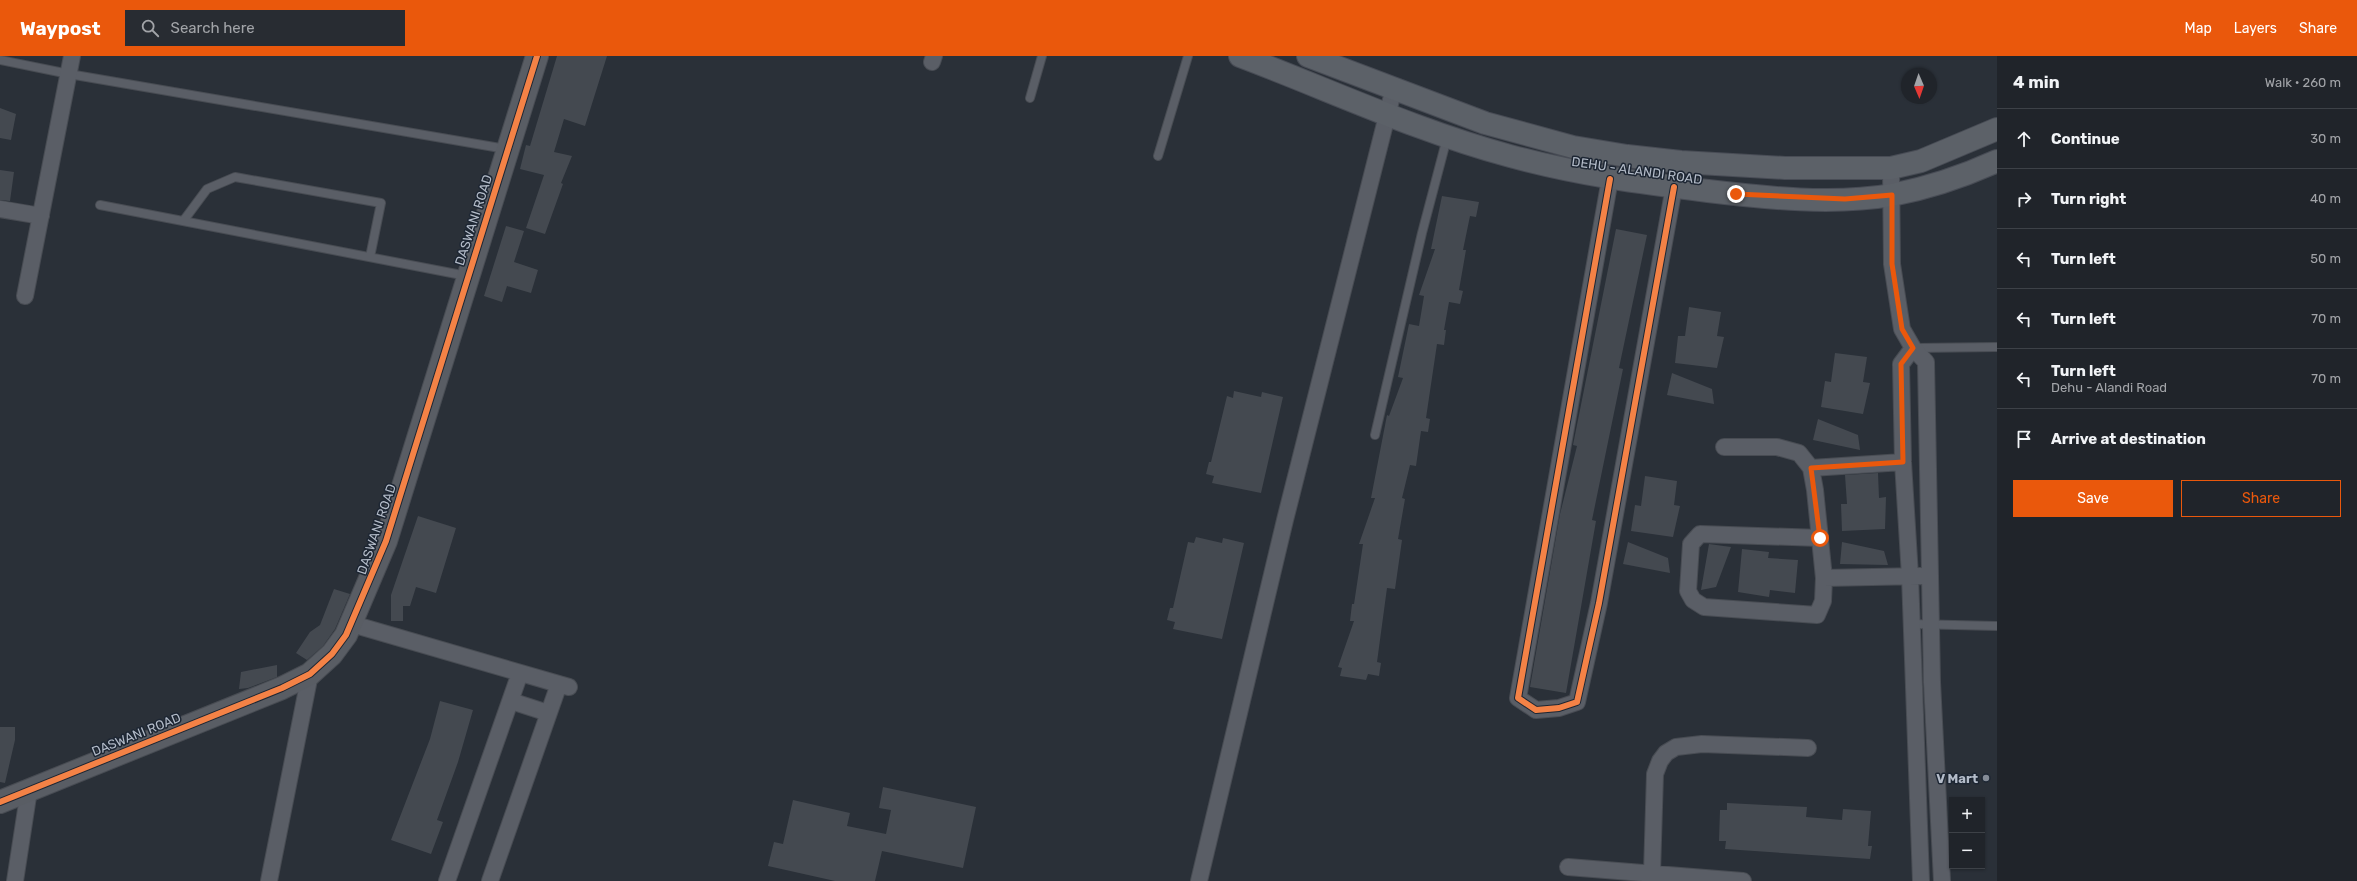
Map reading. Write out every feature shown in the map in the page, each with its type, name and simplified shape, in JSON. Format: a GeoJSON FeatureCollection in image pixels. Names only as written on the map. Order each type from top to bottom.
{"type":"FeatureCollection","features":[{"type":"Feature","properties":{"kind":"main road","name":"DEHU - ALANDI ROAD"},"geometry":{"type":"LineString","coordinates":[[1240,56],[1447,137],[1509,156],[1610,179],[1736,194],[1845,199],[1892,195],[1944,182],[1997,160]]}},
{"type":"Feature","properties":{"kind":"main road","name":"DEHU - ALANDI ROAD"},"geometry":{"type":"LineString","coordinates":[[1308,56],[1485,123],[1573,147],[1627,156],[1681,162],[1785,168],[1891,168],[1921,161],[1997,129]]}},
{"type":"Feature","properties":{"kind":"street"},"geometry":{"type":"LineString","coordinates":[[24,296],[72,56]]}},
{"type":"Feature","properties":{"kind":"street","name":"DASWANI ROAD"},"geometry":{"type":"LineString","coordinates":[[0,802],[282,688],[310,674],[332,654],[346,635],[386,542],[467,276],[537,56]]}},
{"type":"Feature","properties":{"kind":"street"},"geometry":{"type":"LineString","coordinates":[[1199,881],[1285,520],[1394,88]]}},
{"type":"Feature","properties":{"kind":"street"},"geometry":{"type":"LineString","coordinates":[[1891,168],[1892,264],[1902,329],[1913,348],[1926,362],[1929,576],[1942,881]]}},
{"type":"Feature","properties":{"kind":"street"},"geometry":{"type":"LineString","coordinates":[[1610,179],[1518,698],[1536,710],[1558,708],[1577,702],[1599,603],[1674,187]]}},
{"type":"Feature","properties":{"kind":"street"},"geometry":{"type":"LineString","coordinates":[[0,209],[40,216]]}},
{"type":"Feature","properties":{"kind":"street"},"geometry":{"type":"LineString","coordinates":[[1913,348],[1901,364],[1903,462],[1910,576],[1921,881]]}},
{"type":"Feature","properties":{"kind":"street"},"geometry":{"type":"LineString","coordinates":[[1724,447],[1777,447],[1799,453],[1811,468],[1820,538],[1824,578],[1823,602],[1817,614],[1704,607],[1693,600],[1688,591],[1691,544],[1700,534],[1820,538]]}},
{"type":"Feature","properties":{"kind":"street"},"geometry":{"type":"LineString","coordinates":[[1811,468],[1903,462]]}},
{"type":"Feature","properties":{"kind":"street"},"geometry":{"type":"LineString","coordinates":[[1824,578],[1929,576]]}},
{"type":"Feature","properties":{"kind":"street"},"geometry":{"type":"LineString","coordinates":[[352,624],[564,685],[548,713],[524,789],[490,881]]}},
{"type":"Feature","properties":{"kind":"street"},"geometry":{"type":"LineString","coordinates":[[447,881],[520,673]]}},
{"type":"Feature","properties":{"kind":"street"},"geometry":{"type":"LineString","coordinates":[[269,881],[310,674]]}},
{"type":"Feature","properties":{"kind":"street"},"geometry":{"type":"LineString","coordinates":[[511,701],[548,713]]}},
{"type":"Feature","properties":{"kind":"street"},"geometry":{"type":"LineString","coordinates":[[1652,873],[1655,774],[1666,753],[1676,747],[1702,744],[1808,748]]}},
{"type":"Feature","properties":{"kind":"street"},"geometry":{"type":"LineString","coordinates":[[15,881],[29,790]]}},
{"type":"Feature","properties":{"kind":"street"},"geometry":{"type":"LineString","coordinates":[[1568,867],[1583,875],[1652,873],[1743,881]]}},
{"type":"Feature","properties":{"kind":"lane"},"geometry":{"type":"LineString","coordinates":[[1030,98],[1042,56]]}},
{"type":"Feature","properties":{"kind":"lane"},"geometry":{"type":"LineString","coordinates":[[1158,156],[1188,56]]}},
{"type":"Feature","properties":{"kind":"lane"},"geometry":{"type":"LineString","coordinates":[[0,60],[69,74],[507,149]]}},
{"type":"Feature","properties":{"kind":"lane"},"geometry":{"type":"LineString","coordinates":[[1375,435],[1422,232],[1447,137]]}},
{"type":"Feature","properties":{"kind":"lane"},"geometry":{"type":"LineString","coordinates":[[184,220],[207,189],[235,177],[381,203],[370,257]]}},
{"type":"Feature","properties":{"kind":"lane"},"geometry":{"type":"LineString","coordinates":[[100,205],[184,220],[467,276]]}},
{"type":"Feature","properties":{"kind":"lane"},"geometry":{"type":"LineString","coordinates":[[1913,348],[1997,347]]}},
{"type":"Feature","properties":{"kind":"lane"},"geometry":{"type":"LineString","coordinates":[[1912,624],[1997,626]]}},
{"type":"Feature","properties":{"kind":"building"},"geometry":{"type":"Polygon","coordinates":[[[557,56],[607,56],[585,126],[564,119],[554,152],[572,156],[561,183],[563,184],[545,234],[526,228],[544,175],[520,169],[526,145],[530,146],[557,56]]]}},
{"type":"Feature","properties":{"kind":"building"},"geometry":{"type":"Polygon","coordinates":[[[0,108],[16,114],[11,140],[0,138],[0,108]]]}},
{"type":"Feature","properties":{"kind":"building"},"geometry":{"type":"Polygon","coordinates":[[[0,170],[14,172],[10,201],[0,200],[0,170]]]}},
{"type":"Feature","properties":{"kind":"building"},"geometry":{"type":"Polygon","coordinates":[[[1442,196],[1479,202],[1476,217],[1470,216],[1463,250],[1466,250],[1459,290],[1463,291],[1460,304],[1449,302],[1444,330],[1446,330],[1444,345],[1437,344],[1426,418],[1430,419],[1428,432],[1421,431],[1416,466],[1410,465],[1402,498],[1405,499],[1398,539],[1402,540],[1395,589],[1387,588],[1377,662],[1381,663],[1379,676],[1368,674],[1366,680],[1340,676],[1342,668],[1338,667],[1354,621],[1350,621],[1363,544],[1359,544],[1375,498],[1371,498],[1387,415],[1389,416],[1403,378],[1398,377],[1409,324],[1419,326],[1424,296],[1419,295],[1435,249],[1431,249],[1442,196]]]}},
{"type":"Feature","properties":{"kind":"building"},"geometry":{"type":"Polygon","coordinates":[[[506,226],[524,231],[514,262],[538,270],[531,293],[507,286],[502,302],[484,296],[506,226]]]}},
{"type":"Feature","properties":{"kind":"building"},"geometry":{"type":"Polygon","coordinates":[[[1616,229],[1647,235],[1619,368],[1623,369],[1592,520],[1596,521],[1566,693],[1530,687],[1560,514],[1577,446],[1573,445],[1616,229]]]}},
{"type":"Feature","properties":{"kind":"building"},"geometry":{"type":"Polygon","coordinates":[[[1689,307],[1721,312],[1717,336],[1724,337],[1717,368],[1675,363],[1678,336],[1685,336],[1689,307]]]}},
{"type":"Feature","properties":{"kind":"building"},"geometry":{"type":"Polygon","coordinates":[[[1835,353],[1867,357],[1863,382],[1870,383],[1863,414],[1821,407],[1825,381],[1831,382],[1835,353]]]}},
{"type":"Feature","properties":{"kind":"building"},"geometry":{"type":"Polygon","coordinates":[[[1672,373],[1712,389],[1714,404],[1667,395],[1672,373]]]}},
{"type":"Feature","properties":{"kind":"building"},"geometry":{"type":"Polygon","coordinates":[[[1234,391],[1261,397],[1262,392],[1283,397],[1261,493],[1212,483],[1214,476],[1206,474],[1209,462],[1211,462],[1227,396],[1233,398],[1234,391]]]}},
{"type":"Feature","properties":{"kind":"building"},"geometry":{"type":"Polygon","coordinates":[[[1818,419],[1858,435],[1860,450],[1813,440],[1818,419]]]}},
{"type":"Feature","properties":{"kind":"building"},"geometry":{"type":"Polygon","coordinates":[[[1878,473],[1879,498],[1886,497],[1885,529],[1842,531],[1841,504],[1847,504],[1845,475],[1878,473]]]}},
{"type":"Feature","properties":{"kind":"building"},"geometry":{"type":"Polygon","coordinates":[[[1645,476],[1677,481],[1674,505],[1680,506],[1673,537],[1631,531],[1635,505],[1641,506],[1645,476]]]}},
{"type":"Feature","properties":{"kind":"building"},"geometry":{"type":"Polygon","coordinates":[[[418,516],[456,528],[436,593],[416,587],[410,606],[403,606],[403,621],[391,621],[391,595],[418,516]]]}},
{"type":"Feature","properties":{"kind":"building"},"geometry":{"type":"Polygon","coordinates":[[[1196,537],[1222,543],[1223,538],[1244,543],[1222,639],[1173,629],[1175,622],[1167,620],[1170,608],[1173,608],[1188,542],[1194,543],[1196,537]]]}},
{"type":"Feature","properties":{"kind":"building"},"geometry":{"type":"Polygon","coordinates":[[[1628,542],[1668,558],[1670,573],[1623,564],[1628,542]]]}},
{"type":"Feature","properties":{"kind":"building"},"geometry":{"type":"Polygon","coordinates":[[[1842,542],[1884,551],[1888,565],[1840,564],[1842,542]]]}},
{"type":"Feature","properties":{"kind":"building"},"geometry":{"type":"Polygon","coordinates":[[[1709,544],[1731,547],[1716,587],[1701,590],[1709,544]]]}},
{"type":"Feature","properties":{"kind":"building"},"geometry":{"type":"Polygon","coordinates":[[[1742,549],[1769,552],[1768,558],[1798,560],[1795,593],[1770,590],[1769,597],[1738,592],[1742,549]]]}},
{"type":"Feature","properties":{"kind":"building"},"geometry":{"type":"Polygon","coordinates":[[[334,589],[350,594],[335,629],[323,646],[307,660],[296,653],[310,632],[320,625],[334,589]]]}},
{"type":"Feature","properties":{"kind":"building"},"geometry":{"type":"Polygon","coordinates":[[[277,665],[277,677],[248,688],[239,689],[241,672],[277,665]]]}},
{"type":"Feature","properties":{"kind":"building"},"geometry":{"type":"Polygon","coordinates":[[[440,701],[473,710],[458,762],[437,820],[443,822],[431,854],[391,840],[430,739],[440,701]]]}},
{"type":"Feature","properties":{"kind":"building"},"geometry":{"type":"Polygon","coordinates":[[[0,727],[15,727],[15,740],[5,783],[0,782],[0,727]]]}},
{"type":"Feature","properties":{"kind":"building"},"geometry":{"type":"Polygon","coordinates":[[[883,787],[976,807],[963,868],[882,851],[875,881],[835,881],[768,866],[774,842],[783,844],[793,800],[850,813],[847,826],[886,834],[891,810],[879,808],[883,787]]]}},
{"type":"Feature","properties":{"kind":"building"},"geometry":{"type":"Polygon","coordinates":[[[1727,803],[1807,807],[1806,817],[1842,820],[1843,809],[1871,811],[1868,846],[1872,846],[1870,859],[1725,849],[1726,841],[1719,841],[1720,810],[1727,810],[1727,803]]]}},
{"type":"Feature","properties":{"kind":"cycle path"},"geometry":{"type":"LineString","coordinates":[[0,802],[282,688],[310,674],[332,654],[346,635],[386,541],[537,56]]}},
{"type":"Feature","properties":{"kind":"cycle path"},"geometry":{"type":"LineString","coordinates":[[1610,179],[1518,698],[1536,710],[1559,708],[1577,702],[1599,603],[1674,187]]}},
{"type":"Feature","properties":{"kind":"place","name":"V Mart"},"geometry":{"type":"Point","coordinates":[1986,778]}},
{"type":"Feature","properties":{"kind":"route"},"geometry":{"type":"LineString","coordinates":[[1736,194],[1845,199],[1892,195],[1892,264],[1902,329],[1913,348],[1901,364],[1903,462],[1811,468],[1816,490],[1820,538]]}}]}
